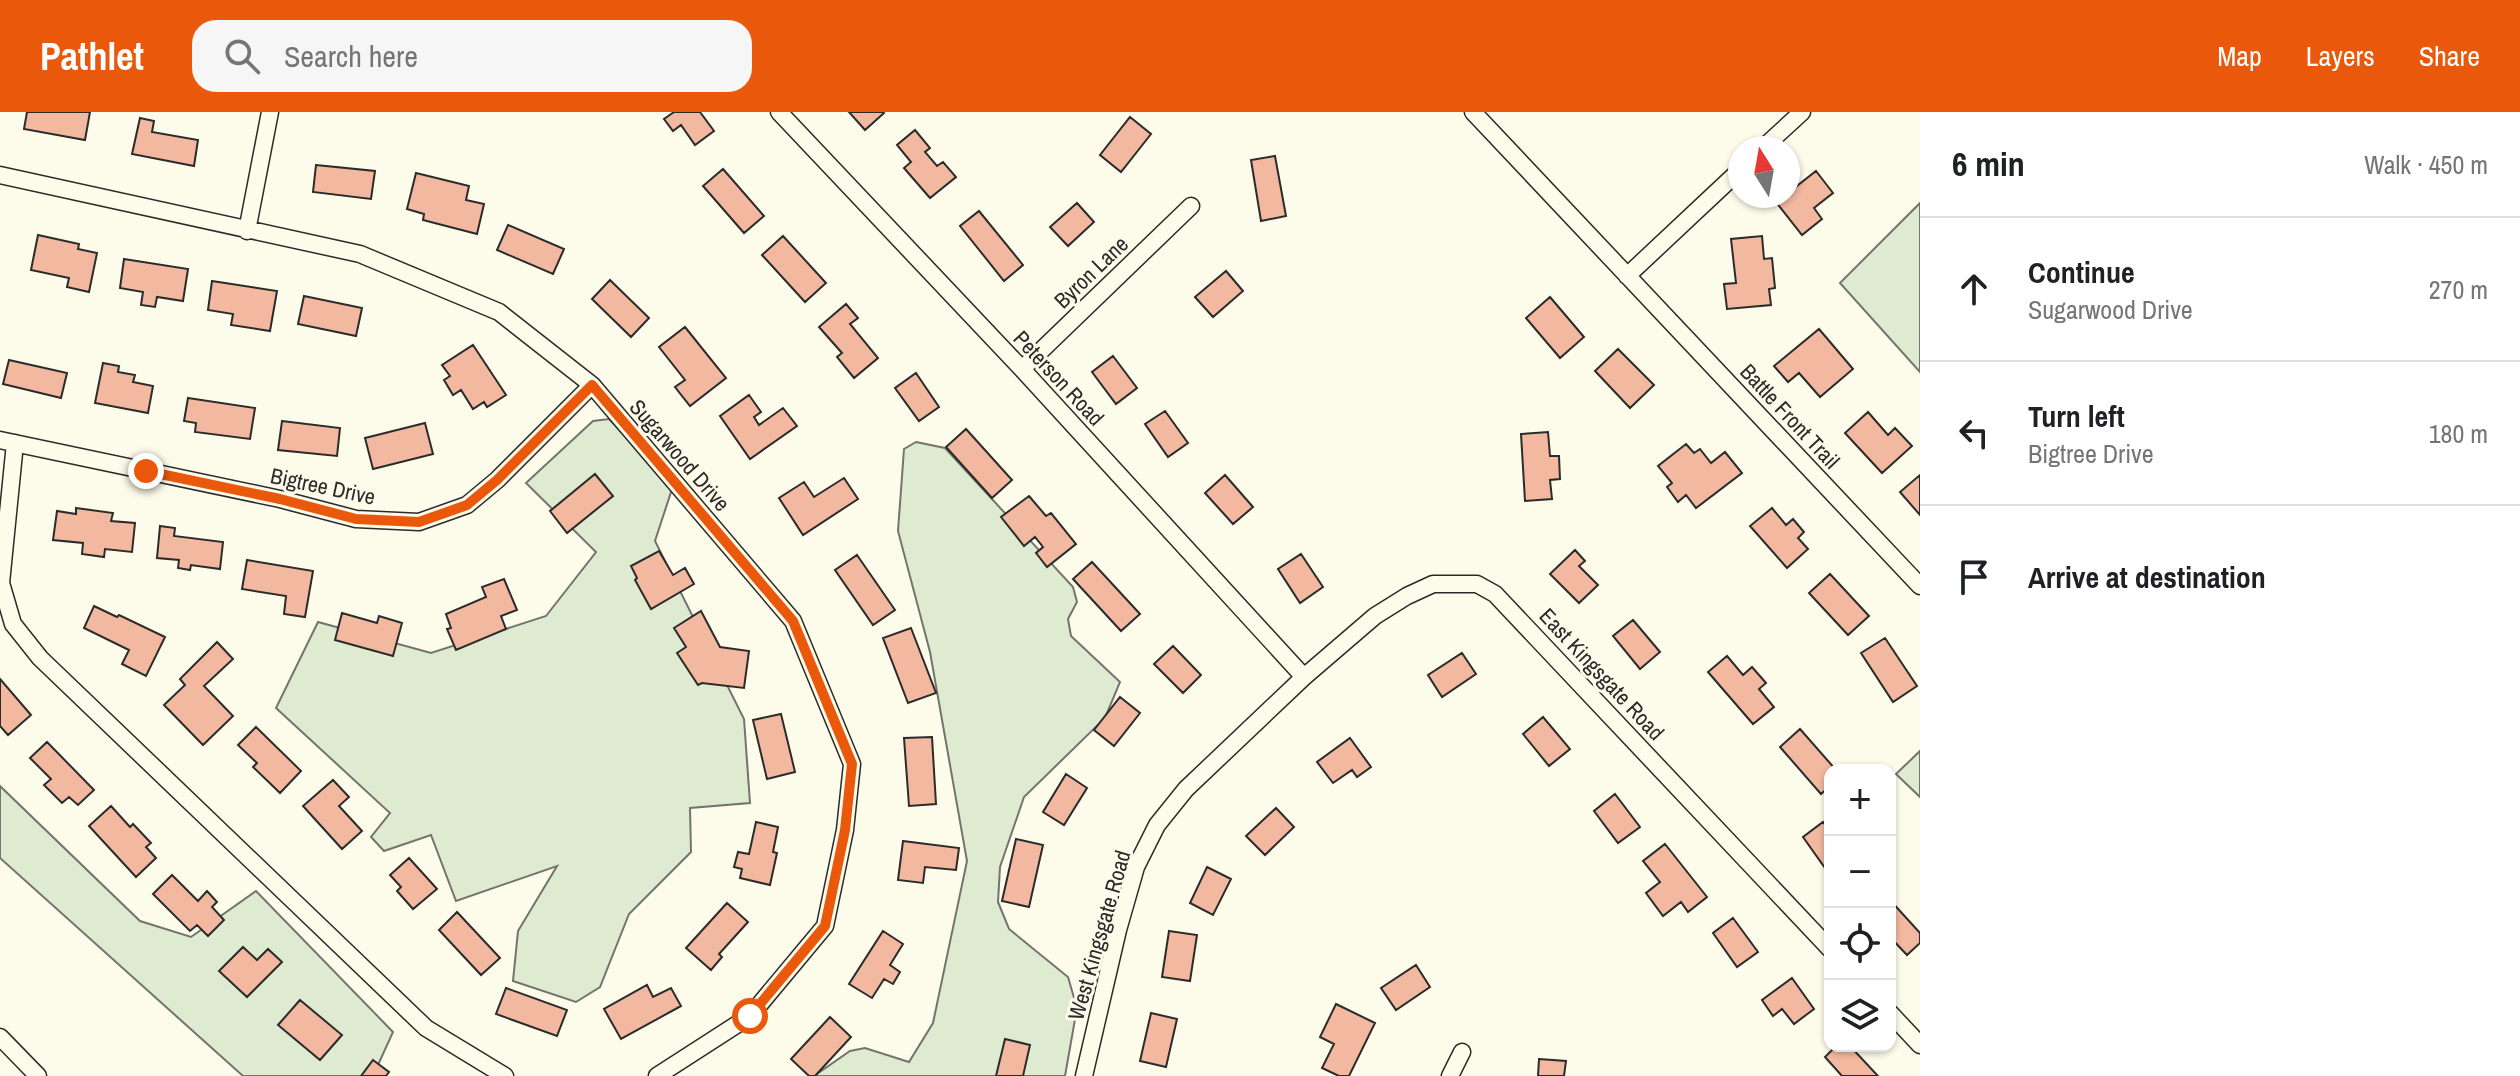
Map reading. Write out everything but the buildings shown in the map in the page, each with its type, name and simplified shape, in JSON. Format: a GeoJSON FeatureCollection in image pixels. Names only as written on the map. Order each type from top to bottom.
{"type":"FeatureCollection","features":[{"type":"Feature","properties":{"kind":"street"},"geometry":{"type":"LineString","coordinates":[[247,231],[270,112]]}},
{"type":"Feature","properties":{"kind":"street","name":"Peterson Road"},"geometry":{"type":"LineString","coordinates":[[779,112],[1022,369],[1304,677]]}},
{"type":"Feature","properties":{"kind":"street","name":"Battle Front Trail"},"geometry":{"type":"LineString","coordinates":[[1473,112],[1920,586]]}},
{"type":"Feature","properties":{"kind":"street"},"geometry":{"type":"LineString","coordinates":[[1776,136],[1802,112]]}},
{"type":"Feature","properties":{"kind":"street","name":"Sugarwood Drive"},"geometry":{"type":"LineString","coordinates":[[0,175],[360,254],[499,312],[592,385],[793,621],[852,764],[845,830],[825,926],[750,1016],[657,1076]]}},
{"type":"Feature","properties":{"kind":"street"},"geometry":{"type":"LineString","coordinates":[[1627,276],[1728,181]]}},
{"type":"Feature","properties":{"kind":"street","name":"Byron Lane"},"geometry":{"type":"LineString","coordinates":[[1022,369],[1191,206]]}},
{"type":"Feature","properties":{"kind":"street","name":"Bigtree Drive"},"geometry":{"type":"LineString","coordinates":[[8,442],[280,499],[356,519],[419,522],[467,505],[497,480],[592,385]]}},
{"type":"Feature","properties":{"kind":"street"},"geometry":{"type":"LineString","coordinates":[[8,442],[1,583],[13,624],[51,669],[426,1028],[505,1076]]}},
{"type":"Feature","properties":{"kind":"street","name":"East Kingsgate Road"},"geometry":{"type":"LineString","coordinates":[[1304,677],[1375,616],[1407,596],[1433,584],[1477,584],[1495,594],[1525,624],[1824,943]]}},
{"type":"Feature","properties":{"kind":"street","name":"West Kingsgate Road"},"geometry":{"type":"LineString","coordinates":[[1084,1076],[1136,867],[1157,825],[1186,789],[1304,677]]}},
{"type":"Feature","properties":{"kind":"street"},"geometry":{"type":"LineString","coordinates":[[1896,1019],[1920,1045]]}},
{"type":"Feature","properties":{"kind":"street"},"geometry":{"type":"LineString","coordinates":[[0,1037],[38,1076]]}},
{"type":"Feature","properties":{"kind":"street"},"geometry":{"type":"LineString","coordinates":[[1450,1076],[1462,1052]]}},
{"type":"Feature","properties":{"kind":"green space"},"geometry":{"type":"Polygon","coordinates":[[[1920,203],[1920,372],[1840,283],[1920,203]]]}},
{"type":"Feature","properties":{"kind":"green space"},"geometry":{"type":"Polygon","coordinates":[[[609,419],[673,486],[655,541],[744,719],[750,803],[690,808],[691,852],[629,914],[600,987],[576,1002],[513,981],[518,931],[557,866],[456,901],[431,835],[384,851],[371,837],[390,813],[276,708],[318,622],[431,653],[546,616],[596,552],[526,483],[593,421],[609,419]]]}},
{"type":"Feature","properties":{"kind":"green space"},"geometry":{"type":"Polygon","coordinates":[[[916,442],[945,448],[1073,587],[1077,602],[1068,619],[1071,636],[1120,682],[1105,718],[1024,797],[1000,867],[998,902],[1009,929],[1068,977],[1077,1008],[1065,1076],[814,1076],[850,1051],[865,1048],[909,1062],[933,1023],[967,861],[930,652],[898,531],[904,449],[916,442]]]}},
{"type":"Feature","properties":{"kind":"green space"},"geometry":{"type":"Polygon","coordinates":[[[1920,751],[1920,797],[1896,774],[1920,751]]]}},
{"type":"Feature","properties":{"kind":"green space"},"geometry":{"type":"Polygon","coordinates":[[[0,786],[140,921],[191,937],[256,891],[393,1032],[373,1076],[243,1076],[0,858],[0,786]]]}},
{"type":"Feature","properties":{"kind":"route"},"geometry":{"type":"LineString","coordinates":[[146,471],[280,499],[356,519],[419,522],[467,505],[497,480],[592,385],[793,621],[852,764],[845,830],[825,926],[750,1016]]}}]}
